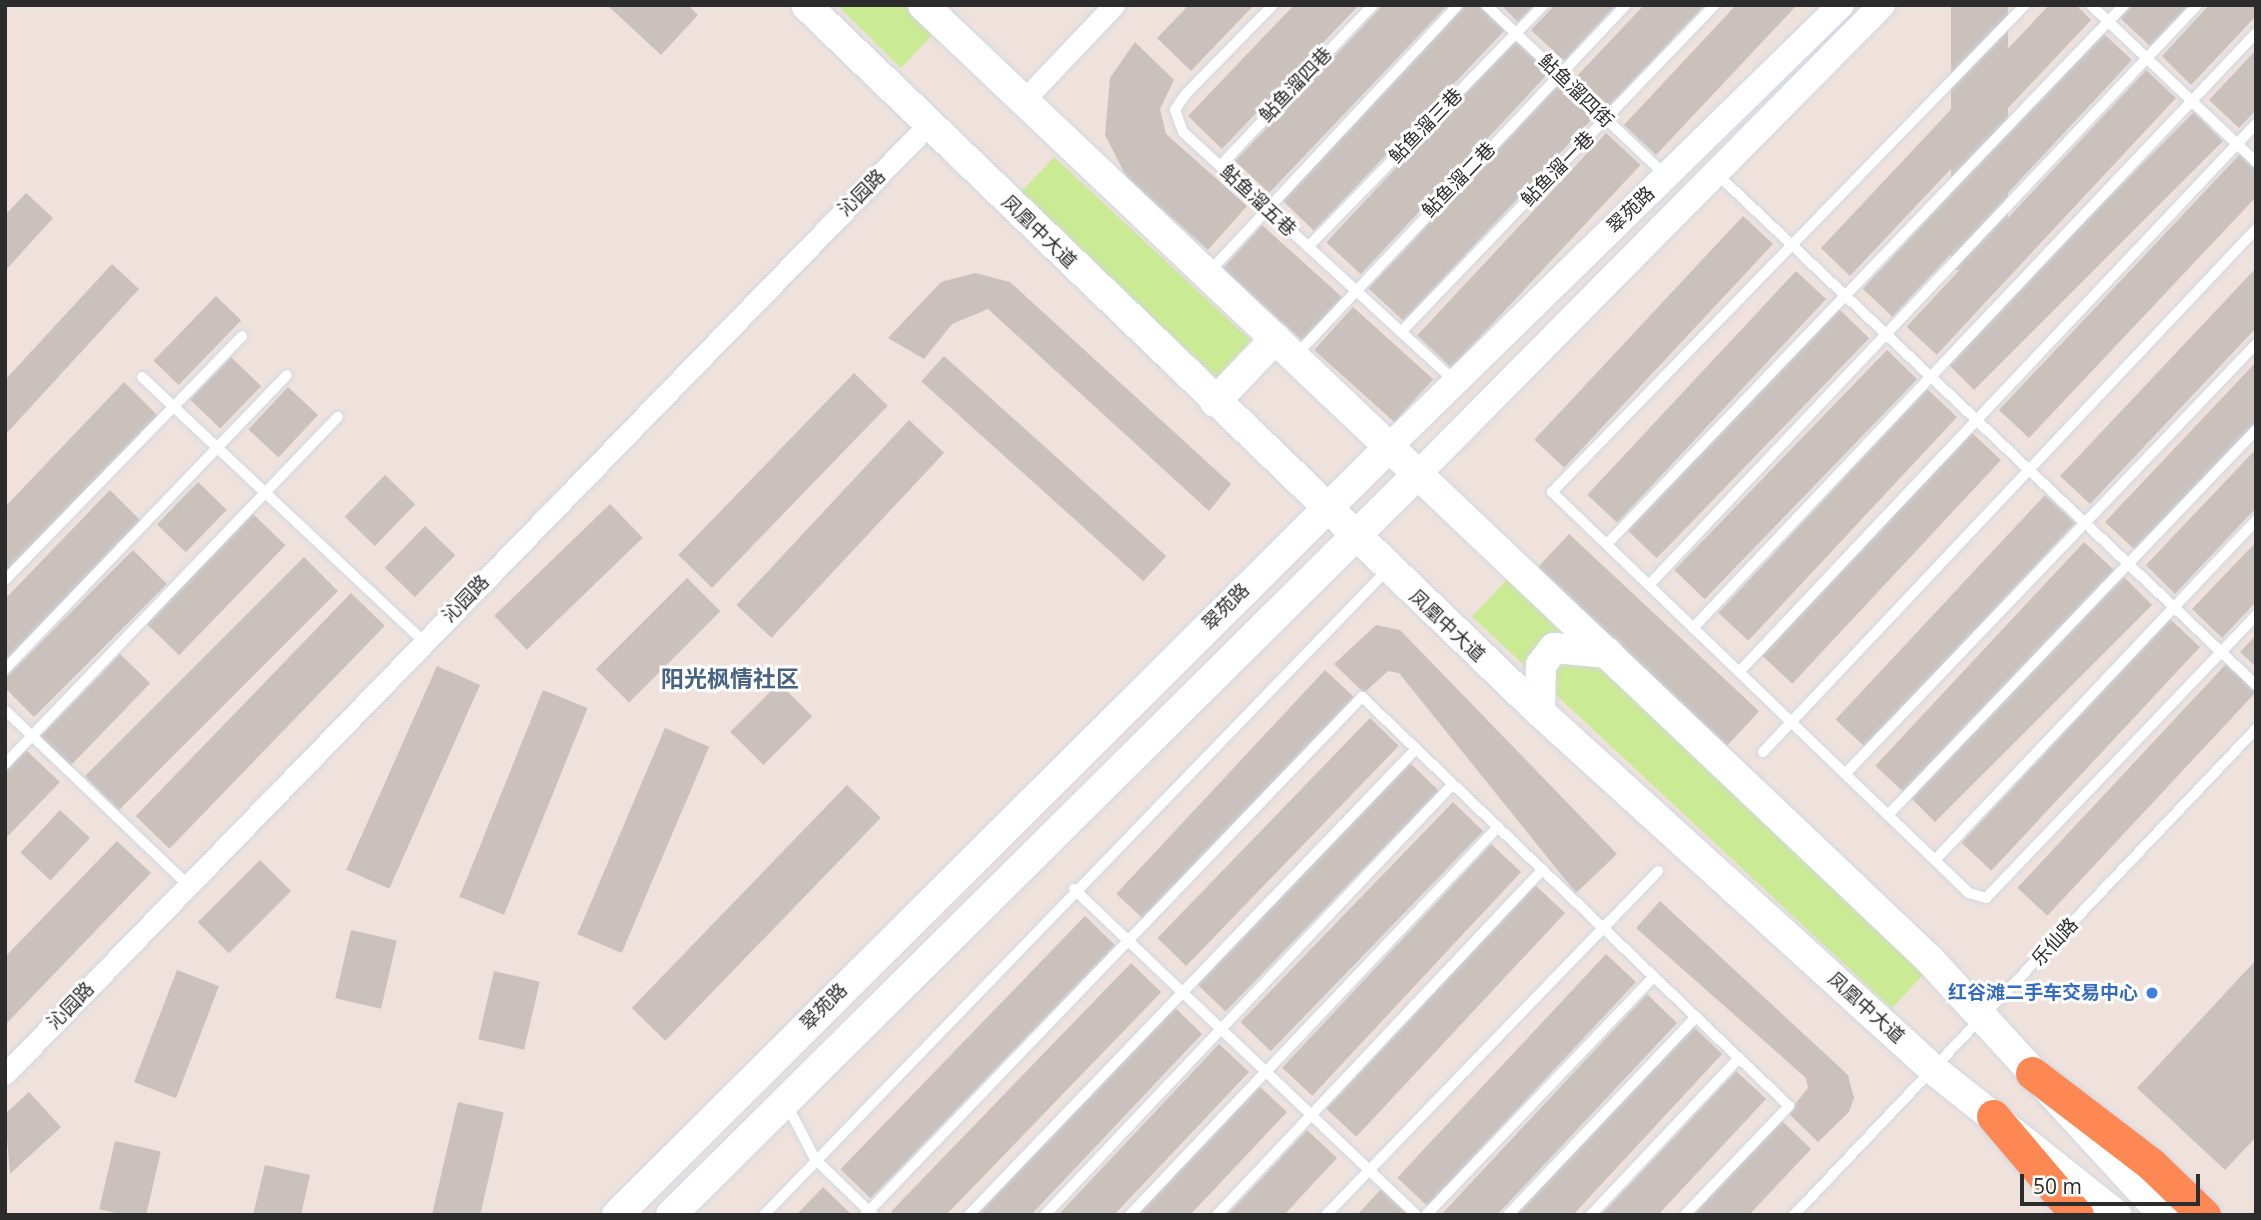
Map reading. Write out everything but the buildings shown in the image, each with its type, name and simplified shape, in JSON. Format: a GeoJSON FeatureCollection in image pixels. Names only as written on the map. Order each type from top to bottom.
{"type":"FeatureCollection","features":[{"type":"Feature","properties":{"kind":"highway"},"geometry":{"type":"LineString","coordinates":[[2032,1073],[2151,1164],[2203,1215]]}},
{"type":"Feature","properties":{"kind":"highway"},"geometry":{"type":"LineString","coordinates":[[1993,1116],[2077,1215]]}},
{"type":"Feature","properties":{"kind":"main road","name":"凤凰中大道"},"geometry":{"type":"LineString","coordinates":[[806,5],[1387,570],[1540,712],[1934,1070],[2116,1215]]}},
{"type":"Feature","properties":{"kind":"main road"},"geometry":{"type":"LineString","coordinates":[[923,5],[1022,102],[1391,445],[1983,1018],[2164,1215]]}},
{"type":"Feature","properties":{"kind":"main road"},"geometry":{"type":"LineString","coordinates":[[1215,402],[1285,347]]}},
{"type":"Feature","properties":{"kind":"main road","name":"翠苑路"},"geometry":{"type":"LineString","coordinates":[[617,1215],[1324,508],[1391,445]]}},
{"type":"Feature","properties":{"kind":"main road","name":"翠苑路"},"geometry":{"type":"LineString","coordinates":[[671,1215],[1352,536],[1419,473]]}},
{"type":"Feature","properties":{"kind":"main road"},"geometry":{"type":"LineString","coordinates":[[1540,712],[1541,665],[1554,648],[1608,653]]}},
{"type":"Feature","properties":{"kind":"street"},"geometry":{"type":"LineString","coordinates":[[1022,102],[1114,5]]}},
{"type":"Feature","properties":{"kind":"street","name":"翠苑路"},"geometry":{"type":"LineString","coordinates":[[1391,445],[1841,5]]}},
{"type":"Feature","properties":{"kind":"street","name":"翠苑路"},"geometry":{"type":"LineString","coordinates":[[1419,473],[1881,5]]}},
{"type":"Feature","properties":{"kind":"street","name":"沁园路"},"geometry":{"type":"LineString","coordinates":[[5,1074],[928,125]]}},
{"type":"Feature","properties":{"kind":"lane","name":"鲇鱼溜五巷"},"geometry":{"type":"LineString","coordinates":[[1273,5],[1175,110],[1183,132],[1455,382]]}},
{"type":"Feature","properties":{"kind":"lane","name":"鲇鱼溜四巷"},"geometry":{"type":"LineString","coordinates":[[1220,166],[1373,5]]}},
{"type":"Feature","properties":{"kind":"lane"},"geometry":{"type":"LineString","coordinates":[[1207,274],[1265,208],[1458,5]]}},
{"type":"Feature","properties":{"kind":"lane","name":"鲇鱼溜四街"},"geometry":{"type":"LineString","coordinates":[[1486,5],[1666,176]]}},
{"type":"Feature","properties":{"kind":"lane","name":"鲇鱼溜三巷"},"geometry":{"type":"LineString","coordinates":[[1308,247],[1543,5]]}},
{"type":"Feature","properties":{"kind":"lane","name":"鲇鱼溜二巷"},"geometry":{"type":"LineString","coordinates":[[1285,347],[1354,289],[1626,5]]}},
{"type":"Feature","properties":{"kind":"lane","name":"鲇鱼溜一巷"},"geometry":{"type":"LineString","coordinates":[[1401,332],[1715,5]]}},
{"type":"Feature","properties":{"kind":"lane"},"geometry":{"type":"LineString","coordinates":[[2025,5],[1552,492],[1969,893],[1986,898],[2256,615]]}},
{"type":"Feature","properties":{"kind":"lane"},"geometry":{"type":"LineString","coordinates":[[2091,5],[2256,162]]}},
{"type":"Feature","properties":{"kind":"lane"},"geometry":{"type":"LineString","coordinates":[[1607,544],[2124,5]]}},
{"type":"Feature","properties":{"kind":"lane"},"geometry":{"type":"LineString","coordinates":[[1649,585],[2197,5]]}},
{"type":"Feature","properties":{"kind":"lane"},"geometry":{"type":"LineString","coordinates":[[1693,628],[2256,33]]}},
{"type":"Feature","properties":{"kind":"lane"},"geometry":{"type":"LineString","coordinates":[[1739,672],[2256,124]]}},
{"type":"Feature","properties":{"kind":"lane"},"geometry":{"type":"LineString","coordinates":[[1717,174],[2256,685]]}},
{"type":"Feature","properties":{"kind":"lane"},"geometry":{"type":"LineString","coordinates":[[1763,752],[2028,467],[2256,229]]}},
{"type":"Feature","properties":{"kind":"lane"},"geometry":{"type":"LineString","coordinates":[[5,580],[242,336]]}},
{"type":"Feature","properties":{"kind":"lane"},"geometry":{"type":"LineString","coordinates":[[1845,774],[2256,344]]}},
{"type":"Feature","properties":{"kind":"lane"},"geometry":{"type":"LineString","coordinates":[[5,669],[287,375]]}},
{"type":"Feature","properties":{"kind":"lane"},"geometry":{"type":"LineString","coordinates":[[142,377],[424,642]]}},
{"type":"Feature","properties":{"kind":"lane"},"geometry":{"type":"LineString","coordinates":[[5,764],[338,417]]}},
{"type":"Feature","properties":{"kind":"lane"},"geometry":{"type":"LineString","coordinates":[[1888,815],[2256,430]]}},
{"type":"Feature","properties":{"kind":"lane"},"geometry":{"type":"LineString","coordinates":[[1935,860],[2256,520]]}},
{"type":"Feature","properties":{"kind":"lane"},"geometry":{"type":"LineString","coordinates":[[764,1215],[1074,889],[1387,570]]}},
{"type":"Feature","properties":{"kind":"lane"},"geometry":{"type":"LineString","coordinates":[[785,1101],[815,1159],[869,1213],[1362,697],[1789,1106],[1685,1215]]}},
{"type":"Feature","properties":{"kind":"lane"},"geometry":{"type":"LineString","coordinates":[[5,710],[188,886]]}},
{"type":"Feature","properties":{"kind":"lane","name":"乐仙路"},"geometry":{"type":"LineString","coordinates":[[1794,1215],[2256,729]]}},
{"type":"Feature","properties":{"kind":"lane"},"geometry":{"type":"LineString","coordinates":[[969,1215],[1416,749]]}},
{"type":"Feature","properties":{"kind":"lane"},"geometry":{"type":"LineString","coordinates":[[1045,1215],[1453,784]]}},
{"type":"Feature","properties":{"kind":"lane"},"geometry":{"type":"LineString","coordinates":[[1130,1215],[1498,827]]}},
{"type":"Feature","properties":{"kind":"lane"},"geometry":{"type":"LineString","coordinates":[[1217,1215],[1543,869]]}},
{"type":"Feature","properties":{"kind":"lane"},"geometry":{"type":"LineString","coordinates":[[1326,1215],[1658,872]]}},
{"type":"Feature","properties":{"kind":"lane"},"geometry":{"type":"LineString","coordinates":[[1074,889],[1416,1215]]}},
{"type":"Feature","properties":{"kind":"lane"},"geometry":{"type":"LineString","coordinates":[[1426,1215],[1654,976]]}},
{"type":"Feature","properties":{"kind":"lane"},"geometry":{"type":"LineString","coordinates":[[1508,1215],[1696,1017]]}},
{"type":"Feature","properties":{"kind":"lane"},"geometry":{"type":"LineString","coordinates":[[1591,1215],[1739,1058]]}},
{"type":"Feature","properties":{"kind":"green space"},"geometry":{"type":"Polygon","coordinates":[[[837,5],[915,5],[939,28],[901,68],[837,5]]]}},
{"type":"Feature","properties":{"kind":"green space"},"geometry":{"type":"Polygon","coordinates":[[[1054,157],[1251,340],[1217,377],[1020,194],[1054,157]]]}},
{"type":"Feature","properties":{"kind":"green space"},"geometry":{"type":"Polygon","coordinates":[[[1511,575],[1931,966],[1892,1008],[1472,617],[1511,575]]]}},
{"type":"Feature","properties":{"kind":"place","name":"红谷滩二手车交易中心"},"geometry":{"type":"Point","coordinates":[2152,993]}},
{"type":"Feature","properties":{"kind":"district","name":"阳光枫情社区"},"geometry":{"type":"Point","coordinates":[730,678]}}]}
